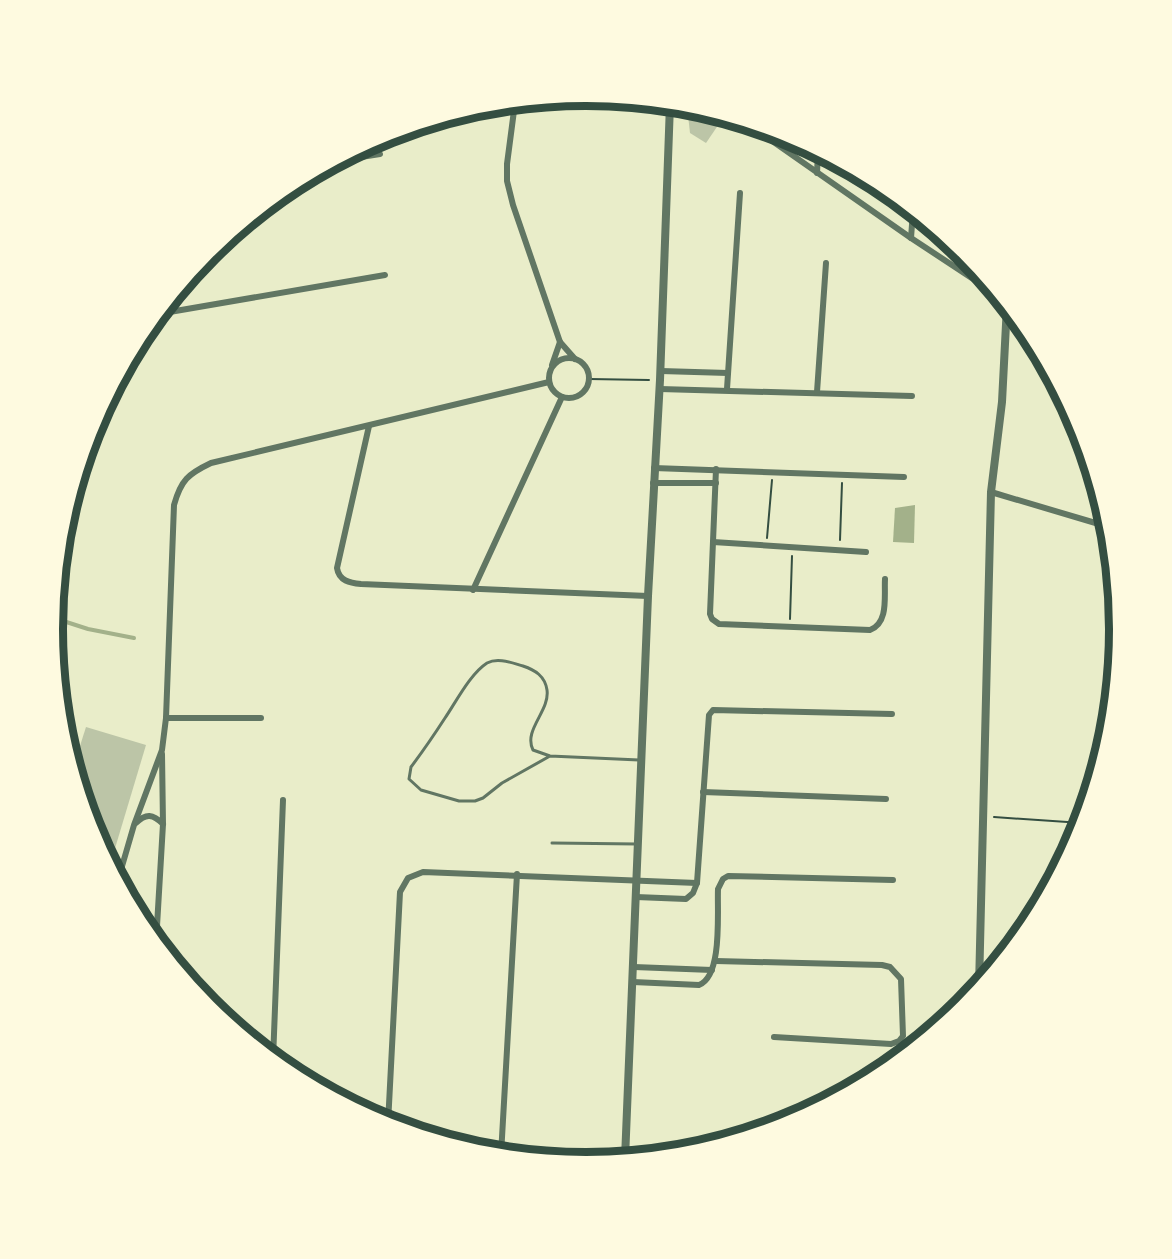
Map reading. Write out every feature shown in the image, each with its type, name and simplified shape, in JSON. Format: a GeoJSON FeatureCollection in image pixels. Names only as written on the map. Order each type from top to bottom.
{"type":"FeatureCollection","features":[{"type":"Feature","properties":{"kind":"street"},"geometry":{"type":"LineString","coordinates":[[514,112],[507,182],[560,342],[575,359],[585,366],[589,379],[588,385],[580,395],[562,397],[549,382],[560,342]]}},
{"type":"Feature","properties":{"kind":"street"},"geometry":{"type":"LineString","coordinates":[[625,1151],[670,114]]}},
{"type":"Feature","properties":{"kind":"street"},"geometry":{"type":"LineString","coordinates":[[772,141],[974,279]]}},
{"type":"Feature","properties":{"kind":"street"},"geometry":{"type":"LineString","coordinates":[[362,157],[380,154]]}},
{"type":"Feature","properties":{"kind":"street"},"geometry":{"type":"LineString","coordinates":[[817,172],[818,160]]}},
{"type":"Feature","properties":{"kind":"street"},"geometry":{"type":"LineString","coordinates":[[727,389],[740,193]]}},
{"type":"Feature","properties":{"kind":"street"},"geometry":{"type":"LineString","coordinates":[[911,238],[912,221]]}},
{"type":"Feature","properties":{"kind":"street"},"geometry":{"type":"LineString","coordinates":[[817,392],[826,263]]}},
{"type":"Feature","properties":{"kind":"street"},"geometry":{"type":"LineString","coordinates":[[170,312],[385,275]]}},
{"type":"Feature","properties":{"kind":"street"},"geometry":{"type":"LineString","coordinates":[[979,974],[991,492],[1002,402],[1005,317]]}},
{"type":"Feature","properties":{"kind":"street"},"geometry":{"type":"LineString","coordinates":[[552,368],[562,359],[575,359]]}},
{"type":"Feature","properties":{"kind":"street"},"geometry":{"type":"LineString","coordinates":[[660,380],[728,373]]}},
{"type":"Feature","properties":{"kind":"street"},"geometry":{"type":"LineString","coordinates":[[660,380],[727,389],[912,396]]}},
{"type":"Feature","properties":{"kind":"street"},"geometry":{"type":"LineString","coordinates":[[157,929],[163,824],[162,750],[166,718],[174,505],[178,490],[184,480],[194,471],[211,463],[549,382]]}},
{"type":"Feature","properties":{"kind":"street"},"geometry":{"type":"LineString","coordinates":[[473,590],[562,397]]}},
{"type":"Feature","properties":{"kind":"street"},"geometry":{"type":"LineString","coordinates":[[369,426],[337,568],[338,574],[351,583],[648,596]]}},
{"type":"Feature","properties":{"kind":"street"},"geometry":{"type":"LineString","coordinates":[[654,468],[904,477]]}},
{"type":"Feature","properties":{"kind":"street"},"geometry":{"type":"LineString","coordinates":[[716,470],[710,614],[712,619],[719,624],[870,630],[883,619],[885,579]]}},
{"type":"Feature","properties":{"kind":"street"},"geometry":{"type":"LineString","coordinates":[[654,483],[716,483]]}},
{"type":"Feature","properties":{"kind":"street"},"geometry":{"type":"LineString","coordinates":[[991,492],[1098,524]]}},
{"type":"Feature","properties":{"kind":"street"},"geometry":{"type":"LineString","coordinates":[[713,542],[866,552]]}},
{"type":"Feature","properties":{"kind":"street"},"geometry":{"type":"LineString","coordinates":[[636,897],[686,899],[693,893],[697,883],[709,715],[713,710],[892,714]]}},
{"type":"Feature","properties":{"kind":"street"},"geometry":{"type":"LineString","coordinates":[[166,718],[261,718]]}},
{"type":"Feature","properties":{"kind":"street"},"geometry":{"type":"LineString","coordinates":[[121,869],[134,825],[162,750]]}},
{"type":"Feature","properties":{"kind":"street"},"geometry":{"type":"LineString","coordinates":[[703,792],[886,799]]}},
{"type":"Feature","properties":{"kind":"street"},"geometry":{"type":"LineString","coordinates":[[273,1048],[284,800]]}},
{"type":"Feature","properties":{"kind":"street"},"geometry":{"type":"LineString","coordinates":[[134,825],[142,817],[149,815],[157,818],[163,824]]}},
{"type":"Feature","properties":{"kind":"street"},"geometry":{"type":"LineString","coordinates":[[389,1114],[400,892],[408,878],[423,872],[697,883]]}},
{"type":"Feature","properties":{"kind":"street"},"geometry":{"type":"LineString","coordinates":[[502,1145],[517,874]]}},
{"type":"Feature","properties":{"kind":"street"},"geometry":{"type":"LineString","coordinates":[[633,982],[699,985],[708,980],[716,961],[718,889],[723,879],[728,876],[893,880]]}},
{"type":"Feature","properties":{"kind":"street"},"geometry":{"type":"LineString","coordinates":[[716,961],[882,965],[890,967],[901,979],[903,1036],[899,1041],[891,1044],[774,1037]]}},
{"type":"Feature","properties":{"kind":"street"},"geometry":{"type":"LineString","coordinates":[[634,967],[712,970]]}},
{"type":"Feature","properties":{"kind":"lane"},"geometry":{"type":"LineString","coordinates":[[550,756],[475,801],[459,801],[421,790],[409,779],[411,767],[470,681],[488,663],[501,660],[533,670],[542,676],[547,686],[548,696],[531,737],[530,744],[533,750],[550,756],[641,760]]}},
{"type":"Feature","properties":{"kind":"lane"},"geometry":{"type":"LineString","coordinates":[[552,843],[638,844]]}},
{"type":"Feature","properties":{"kind":"path"},"geometry":{"type":"LineString","coordinates":[[589,379],[660,380]]}},
{"type":"Feature","properties":{"kind":"path"},"geometry":{"type":"LineString","coordinates":[[766,545],[773,472]]}},
{"type":"Feature","properties":{"kind":"path"},"geometry":{"type":"LineString","coordinates":[[839,549],[843,474]]}},
{"type":"Feature","properties":{"kind":"path"},"geometry":{"type":"LineString","coordinates":[[789,626],[792,547]]}},
{"type":"Feature","properties":{"kind":"path"},"geometry":{"type":"LineString","coordinates":[[982,816],[1072,822]]}},
{"type":"Feature","properties":{"kind":"shaded area"},"geometry":{"type":"Polygon","coordinates":[[[915,505],[914,543],[893,542],[895,508],[915,505]]]}},
{"type":"Feature","properties":{"kind":"building"},"geometry":{"type":"Polygon","coordinates":[[[688,117],[719,124],[706,143],[690,133],[688,117]]]}},
{"type":"Feature","properties":{"kind":"building"},"geometry":{"type":"Polygon","coordinates":[[[86,727],[146,745],[114,853],[91,798],[78,752],[86,727]]]}},
{"type":"Feature","properties":{"kind":"waterway"},"geometry":{"type":"LineString","coordinates":[[63,621],[88,629],[134,638]]}}]}
